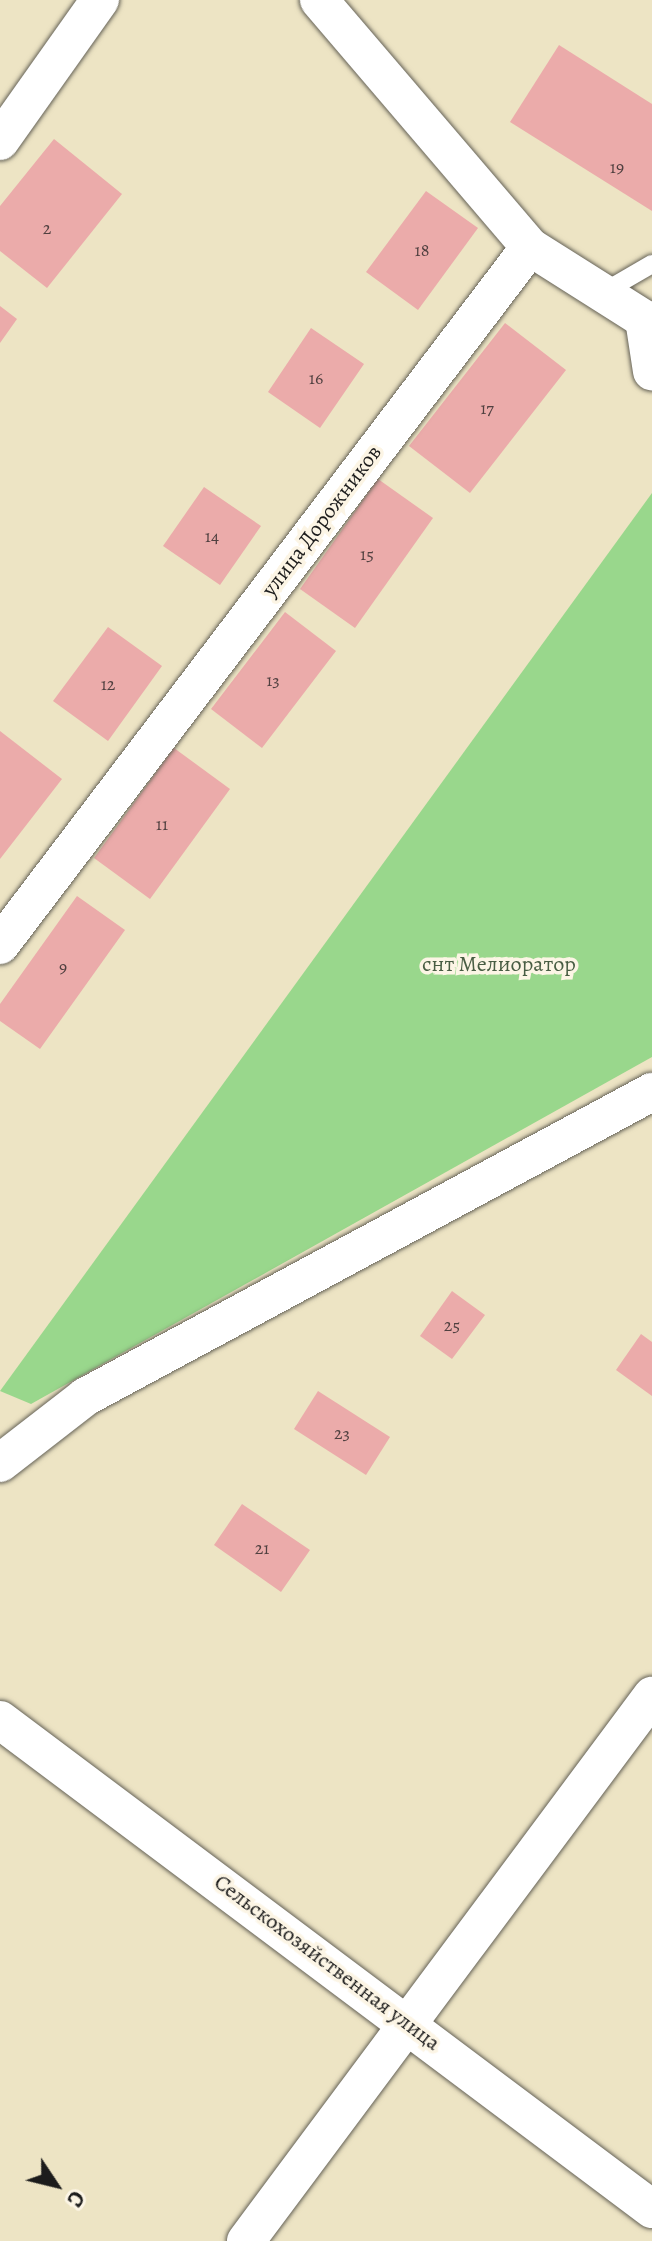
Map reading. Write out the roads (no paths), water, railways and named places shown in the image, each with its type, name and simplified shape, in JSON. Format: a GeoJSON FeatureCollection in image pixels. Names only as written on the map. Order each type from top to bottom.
{"type":"FeatureCollection","features":[{"type":"Feature","properties":{"kind":"street"},"geometry":{"type":"LineString","coordinates":[[0,141],[100,0]]}},
{"type":"Feature","properties":{"kind":"street"},"geometry":{"type":"LineString","coordinates":[[319,0],[530,247],[644,319],[652,371]]}},
{"type":"Feature","properties":{"kind":"street","name":"улица Дорожников"},"geometry":{"type":"LineString","coordinates":[[0,945],[530,247]]}},
{"type":"Feature","properties":{"kind":"street"},"geometry":{"type":"LineString","coordinates":[[0,1463],[85,1397],[652,1092]]}},
{"type":"Feature","properties":{"kind":"street"},"geometry":{"type":"LineString","coordinates":[[246,2241],[652,1696]]}},
{"type":"Feature","properties":{"kind":"street","name":"Сельскохозяйственная улица"},"geometry":{"type":"LineString","coordinates":[[0,1720],[652,2209]]}},
{"type":"Feature","properties":{"kind":"lane"},"geometry":{"type":"LineString","coordinates":[[602,293],[652,264]]}},
{"type":"Feature","properties":{"kind":"park label","name":"снт Мелиоратор"},"geometry":{"type":"Point","coordinates":[499,965]}}]}
